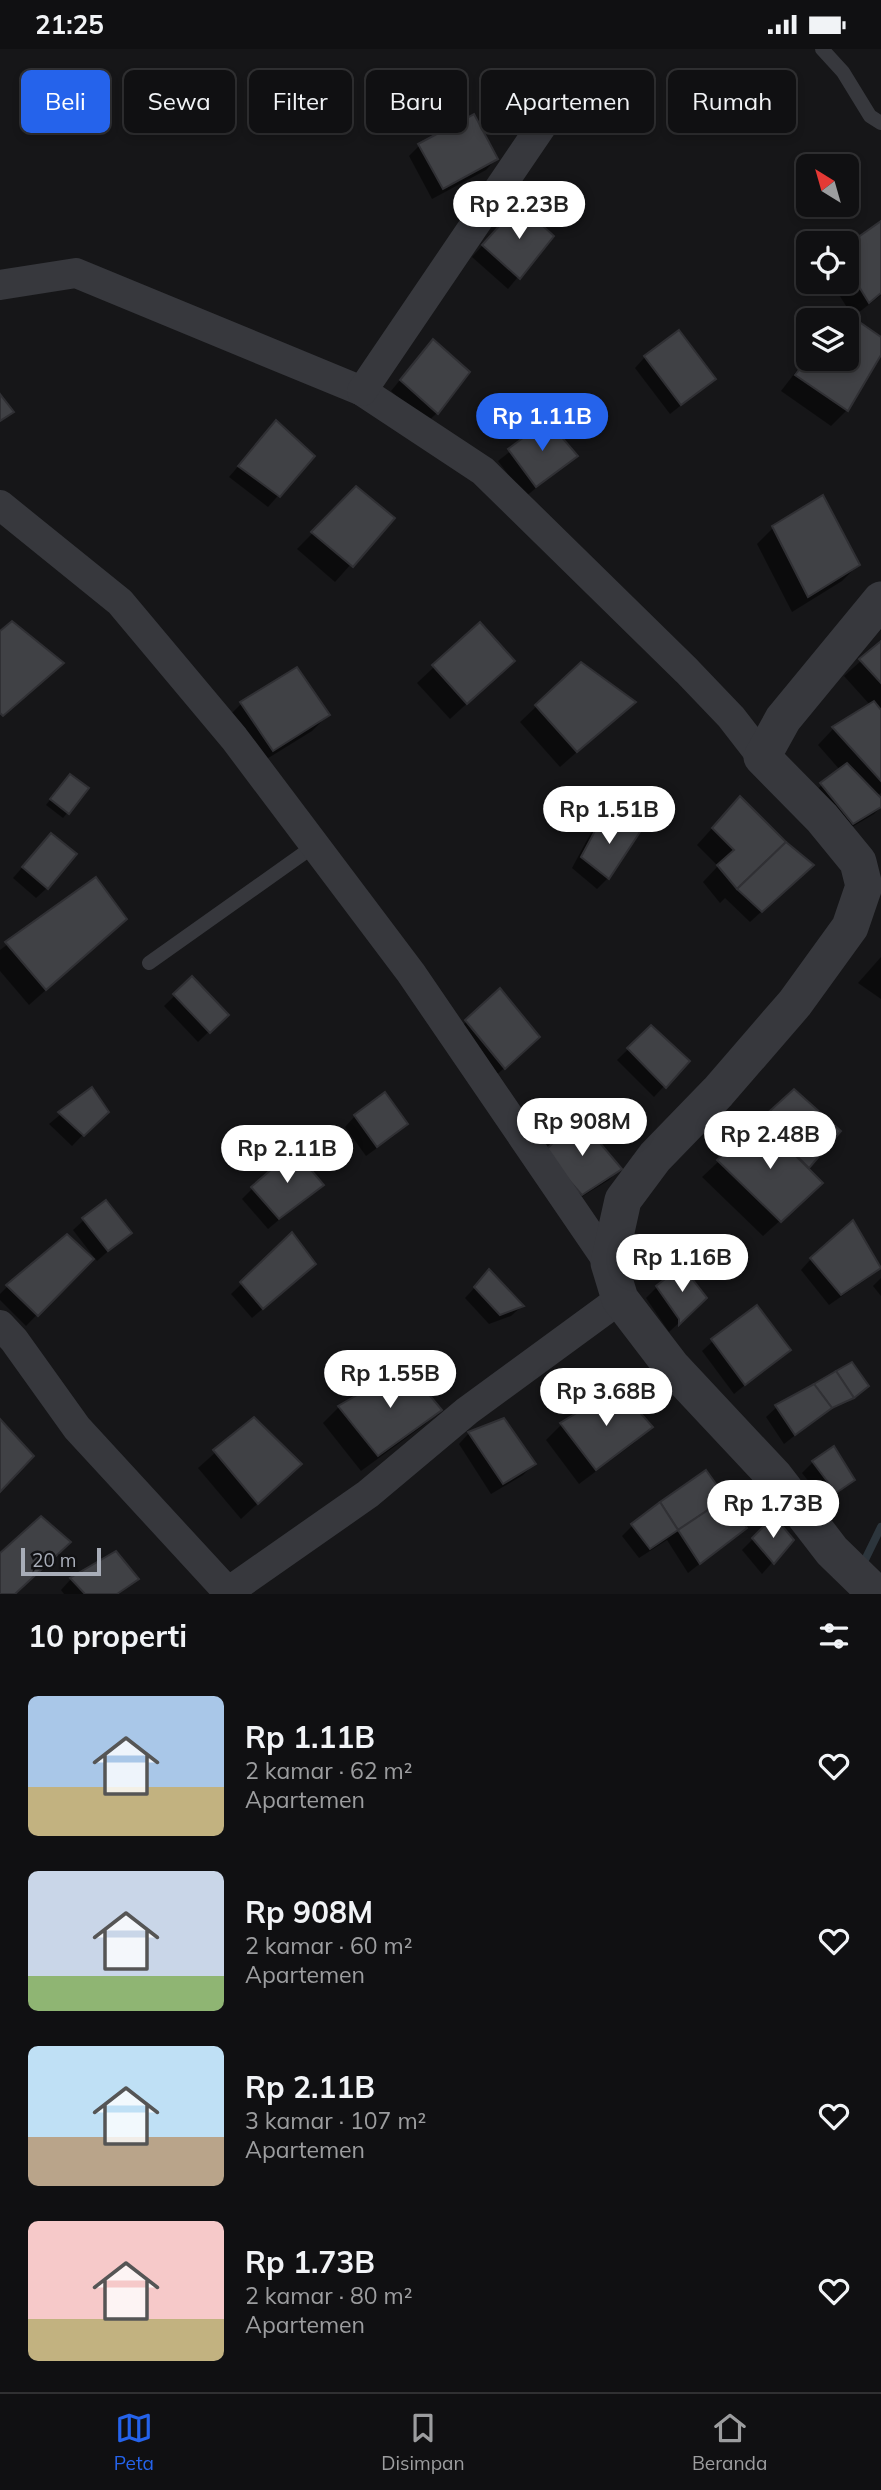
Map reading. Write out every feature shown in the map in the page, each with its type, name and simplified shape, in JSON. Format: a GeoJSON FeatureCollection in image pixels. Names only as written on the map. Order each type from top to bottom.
{"type":"FeatureCollection","features":[{"type":"Feature","properties":{"kind":"street"},"geometry":{"type":"LineString","coordinates":[[362,391],[537,133]]}},
{"type":"Feature","properties":{"kind":"street"},"geometry":{"type":"LineString","coordinates":[[0,285],[76,273],[362,391],[483,471],[687,671],[731,717],[761,757],[822,818],[858,862],[864,886],[850,927],[795,1003],[718,1092],[655,1157],[624,1200],[609,1263]]}},
{"type":"Feature","properties":{"kind":"street"},"geometry":{"type":"LineString","coordinates":[[0,505],[120,601],[234,738],[411,972],[609,1263],[620,1299],[672,1367],[775,1477],[832,1551],[869,1583]]}},
{"type":"Feature","properties":{"kind":"street"},"geometry":{"type":"LineString","coordinates":[[761,757],[783,719],[881,600]]}},
{"type":"Feature","properties":{"kind":"street"},"geometry":{"type":"LineString","coordinates":[[0,1325],[77,1428],[229,1593],[368,1494],[467,1411],[620,1299]]}},
{"type":"Feature","properties":{"kind":"lane"},"geometry":{"type":"LineString","coordinates":[[822,49],[843,72],[870,116],[881,123]]}},
{"type":"Feature","properties":{"kind":"lane"},"geometry":{"type":"LineString","coordinates":[[149,963],[314,846]]}},
{"type":"Feature","properties":{"kind":"building"},"geometry":{"type":"Polygon","coordinates":[[[474,114],[481,133],[484,133],[498,159],[443,189],[418,144],[439,133],[467,133],[467,118],[474,114]]]}},
{"type":"Feature","properties":{"kind":"building"},"geometry":{"type":"Polygon","coordinates":[[[519,204],[554,236],[520,279],[482,245],[519,204]]]}},
{"type":"Feature","properties":{"kind":"building"},"geometry":{"type":"Polygon","coordinates":[[[881,221],[881,293],[869,303],[859,287],[859,237],[881,221]]]}},
{"type":"Feature","properties":{"kind":"building"},"geometry":{"type":"Polygon","coordinates":[[[859,322],[881,337],[881,355],[848,411],[795,375],[798,371],[859,371],[859,322]]]}},
{"type":"Feature","properties":{"kind":"building"},"geometry":{"type":"Polygon","coordinates":[[[679,330],[716,379],[681,405],[644,356],[679,330]]]}},
{"type":"Feature","properties":{"kind":"building"},"geometry":{"type":"Polygon","coordinates":[[[433,339],[470,372],[438,414],[400,380],[433,339]]]}},
{"type":"Feature","properties":{"kind":"building"},"geometry":{"type":"Polygon","coordinates":[[[0,394],[14,412],[0,421],[0,394]]]}},
{"type":"Feature","properties":{"kind":"building"},"geometry":{"type":"Polygon","coordinates":[[[276,420],[315,456],[280,497],[238,466],[276,420]]]}},
{"type":"Feature","properties":{"kind":"building"},"geometry":{"type":"Polygon","coordinates":[[[547,420],[578,456],[536,487],[508,449],[547,420]]]}},
{"type":"Feature","properties":{"kind":"building"},"geometry":{"type":"Polygon","coordinates":[[[356,486],[395,518],[353,567],[311,532],[356,486]]]}},
{"type":"Feature","properties":{"kind":"building"},"geometry":{"type":"Polygon","coordinates":[[[823,495],[860,565],[808,597],[772,526],[823,495]]]}},
{"type":"Feature","properties":{"kind":"building"},"geometry":{"type":"Polygon","coordinates":[[[12,621],[64,663],[3,716],[0,713],[0,631],[12,621]]]}},
{"type":"Feature","properties":{"kind":"building"},"geometry":{"type":"Polygon","coordinates":[[[480,622],[515,661],[467,704],[432,665],[480,622]]]}},
{"type":"Feature","properties":{"kind":"building"},"geometry":{"type":"Polygon","coordinates":[[[881,641],[881,683],[859,659],[881,641]]]}},
{"type":"Feature","properties":{"kind":"building"},"geometry":{"type":"Polygon","coordinates":[[[581,662],[636,702],[577,752],[535,705],[581,662]]]}},
{"type":"Feature","properties":{"kind":"building"},"geometry":{"type":"Polygon","coordinates":[[[297,667],[330,715],[273,751],[240,702],[297,667]]]}},
{"type":"Feature","properties":{"kind":"building"},"geometry":{"type":"Polygon","coordinates":[[[874,701],[881,710],[881,781],[832,727],[874,701]]]}},
{"type":"Feature","properties":{"kind":"building"},"geometry":{"type":"Polygon","coordinates":[[[847,763],[881,798],[881,807],[853,824],[820,783],[847,763]]]}},
{"type":"Feature","properties":{"kind":"building"},"geometry":{"type":"Polygon","coordinates":[[[70,774],[89,788],[69,814],[50,799],[70,774]]]}},
{"type":"Feature","properties":{"kind":"building"},"geometry":{"type":"Polygon","coordinates":[[[740,796],[786,842],[737,889],[717,865],[734,850],[712,828],[740,796]]]}},
{"type":"Feature","properties":{"kind":"building"},"geometry":{"type":"Polygon","coordinates":[[[603,816],[640,832],[609,879],[581,857],[603,816]]]}},
{"type":"Feature","properties":{"kind":"building"},"geometry":{"type":"Polygon","coordinates":[[[51,833],[77,854],[48,889],[22,867],[51,833]]]}},
{"type":"Feature","properties":{"kind":"building"},"geometry":{"type":"Polygon","coordinates":[[[786,842],[814,865],[762,912],[737,889],[786,842]]]}},
{"type":"Feature","properties":{"kind":"building"},"geometry":{"type":"Polygon","coordinates":[[[96,877],[127,919],[46,990],[5,942],[96,877]]]}},
{"type":"Feature","properties":{"kind":"building"},"geometry":{"type":"Polygon","coordinates":[[[192,976],[229,1015],[210,1033],[173,994],[192,976]]]}},
{"type":"Feature","properties":{"kind":"building"},"geometry":{"type":"Polygon","coordinates":[[[500,988],[540,1037],[505,1069],[465,1020],[500,988]]]}},
{"type":"Feature","properties":{"kind":"building"},"geometry":{"type":"Polygon","coordinates":[[[651,1025],[690,1061],[666,1088],[627,1048],[651,1025]]]}},
{"type":"Feature","properties":{"kind":"building"},"geometry":{"type":"Polygon","coordinates":[[[92,1087],[109,1112],[84,1136],[58,1112],[92,1087]]]}},
{"type":"Feature","properties":{"kind":"building"},"geometry":{"type":"Polygon","coordinates":[[[794,1089],[841,1131],[809,1168],[760,1120],[794,1089]]]}},
{"type":"Feature","properties":{"kind":"building"},"geometry":{"type":"Polygon","coordinates":[[[385,1092],[408,1124],[377,1147],[354,1115],[385,1092]]]}},
{"type":"Feature","properties":{"kind":"building"},"geometry":{"type":"Polygon","coordinates":[[[578,1117],[622,1169],[582,1195],[544,1152],[578,1117]]]}},
{"type":"Feature","properties":{"kind":"building"},"geometry":{"type":"Polygon","coordinates":[[[760,1120],[823,1183],[781,1222],[717,1160],[760,1120]]]}},
{"type":"Feature","properties":{"kind":"building"},"geometry":{"type":"Polygon","coordinates":[[[294,1150],[324,1185],[279,1219],[251,1187],[294,1150]]]}},
{"type":"Feature","properties":{"kind":"building"},"geometry":{"type":"Polygon","coordinates":[[[106,1200],[132,1233],[108,1251],[82,1218],[106,1200]]]}},
{"type":"Feature","properties":{"kind":"building"},"geometry":{"type":"Polygon","coordinates":[[[853,1220],[881,1268],[841,1295],[810,1258],[853,1220]]]}},
{"type":"Feature","properties":{"kind":"building"},"geometry":{"type":"Polygon","coordinates":[[[292,1232],[316,1264],[263,1309],[240,1282],[292,1232]]]}},
{"type":"Feature","properties":{"kind":"building"},"geometry":{"type":"Polygon","coordinates":[[[67,1234],[94,1259],[38,1316],[6,1285],[67,1234]]]}},
{"type":"Feature","properties":{"kind":"building"},"geometry":{"type":"Polygon","coordinates":[[[682,1266],[707,1298],[679,1325],[679,1319],[656,1286],[682,1266]]]}},
{"type":"Feature","properties":{"kind":"building"},"geometry":{"type":"Polygon","coordinates":[[[489,1269],[524,1306],[500,1315],[474,1287],[489,1269]]]}},
{"type":"Feature","properties":{"kind":"building"},"geometry":{"type":"Polygon","coordinates":[[[757,1305],[791,1350],[745,1385],[711,1339],[757,1305]]]}},
{"type":"Feature","properties":{"kind":"building"},"geometry":{"type":"Polygon","coordinates":[[[852,1362],[869,1386],[854,1398],[836,1371],[852,1362]]]}},
{"type":"Feature","properties":{"kind":"building"},"geometry":{"type":"Polygon","coordinates":[[[406,1367],[442,1410],[378,1456],[338,1406],[406,1367]]]}},
{"type":"Feature","properties":{"kind":"building"},"geometry":{"type":"Polygon","coordinates":[[[836,1371],[854,1398],[832,1408],[814,1384],[836,1371]]]}},
{"type":"Feature","properties":{"kind":"building"},"geometry":{"type":"Polygon","coordinates":[[[814,1384],[832,1408],[795,1435],[775,1405],[814,1384]]]}},
{"type":"Feature","properties":{"kind":"building"},"geometry":{"type":"Polygon","coordinates":[[[618,1388],[653,1427],[596,1470],[560,1423],[618,1388]]]}},
{"type":"Feature","properties":{"kind":"building"},"geometry":{"type":"Polygon","coordinates":[[[254,1417],[302,1464],[258,1504],[213,1450],[254,1417]]]}},
{"type":"Feature","properties":{"kind":"building"},"geometry":{"type":"Polygon","coordinates":[[[504,1418],[536,1464],[503,1484],[468,1432],[504,1418]]]}},
{"type":"Feature","properties":{"kind":"building"},"geometry":{"type":"Polygon","coordinates":[[[0,1419],[34,1456],[0,1492],[0,1419]]]}},
{"type":"Feature","properties":{"kind":"building"},"geometry":{"type":"Polygon","coordinates":[[[834,1446],[855,1480],[836,1493],[812,1461],[834,1446]]]}},
{"type":"Feature","properties":{"kind":"building"},"geometry":{"type":"Polygon","coordinates":[[[706,1470],[726,1498],[678,1530],[660,1502],[706,1470]]]}},
{"type":"Feature","properties":{"kind":"building"},"geometry":{"type":"Polygon","coordinates":[[[726,1498],[747,1528],[700,1564],[678,1530],[726,1498]]]}},
{"type":"Feature","properties":{"kind":"building"},"geometry":{"type":"Polygon","coordinates":[[[660,1502],[678,1530],[650,1549],[631,1524],[660,1502]]]}},
{"type":"Feature","properties":{"kind":"building"},"geometry":{"type":"Polygon","coordinates":[[[41,1516],[71,1542],[15,1594],[0,1594],[0,1553],[41,1516]]]}},
{"type":"Feature","properties":{"kind":"building"},"geometry":{"type":"Polygon","coordinates":[[[774,1516],[794,1540],[774,1564],[752,1538],[774,1516]]]}},
{"type":"Feature","properties":{"kind":"building"},"geometry":{"type":"Polygon","coordinates":[[[116,1551],[139,1579],[117,1594],[85,1594],[70,1578],[116,1551]]]}},
{"type":"Feature","properties":{"kind":"waterway"},"geometry":{"type":"LineString","coordinates":[[861,1568],[881,1527]]}}]}
